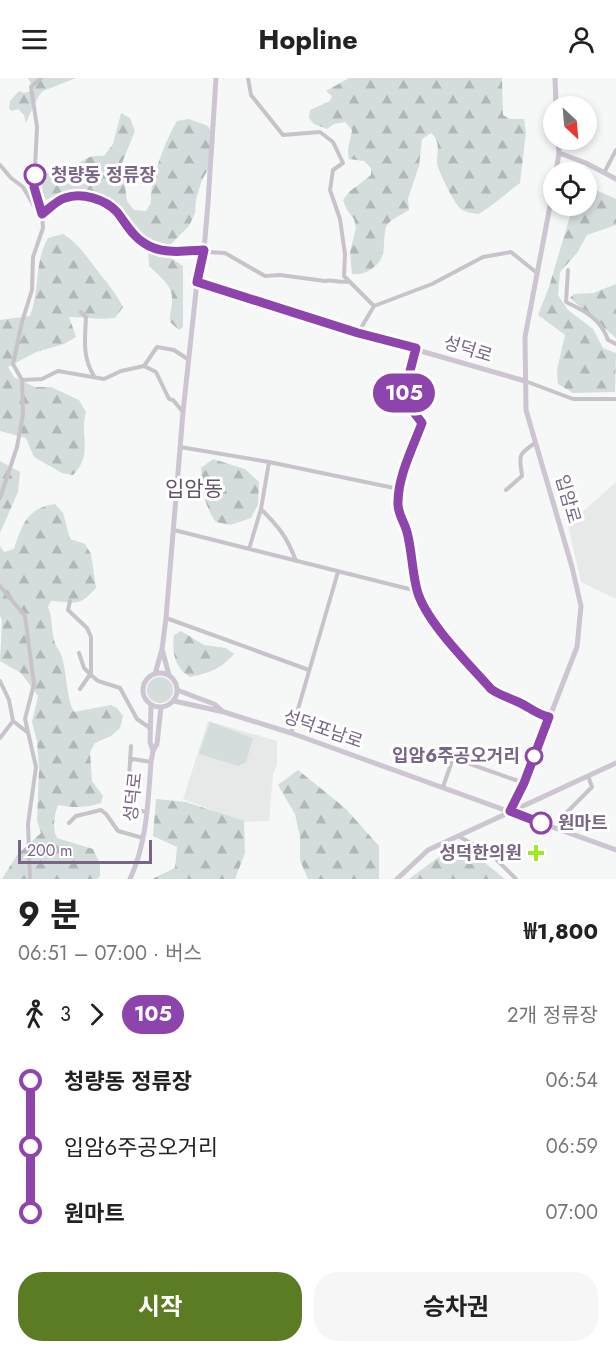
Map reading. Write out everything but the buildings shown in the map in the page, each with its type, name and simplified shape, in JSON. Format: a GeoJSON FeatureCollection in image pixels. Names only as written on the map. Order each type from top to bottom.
{"type":"FeatureCollection","features":[{"type":"Feature","properties":{"kind":"street"},"geometry":{"type":"LineString","coordinates":[[0,498],[17,447],[23,414],[22,380],[13,364],[32,290],[33,257],[42,236],[43,220],[34,187],[38,127],[31,87],[40,78]]}},
{"type":"Feature","properties":{"kind":"street"},"geometry":{"type":"LineString","coordinates":[[155,674],[162,649],[166,618],[183,412],[197,282],[204,250],[216,78]]}},
{"type":"Feature","properties":{"kind":"street"},"geometry":{"type":"LineString","coordinates":[[248,78],[250,95],[283,135],[320,132],[333,142],[343,163],[333,170],[330,190],[340,219],[345,254],[344,276],[374,306]]}},
{"type":"Feature","properties":{"kind":"street"},"geometry":{"type":"LineString","coordinates":[[555,78],[556,96]]}},
{"type":"Feature","properties":{"kind":"street"},"geometry":{"type":"LineString","coordinates":[[558,162],[560,150]]}},
{"type":"Feature","properties":{"kind":"street"},"geometry":{"type":"LineString","coordinates":[[604,173],[616,150]]}},
{"type":"Feature","properties":{"kind":"street"},"geometry":{"type":"LineString","coordinates":[[560,153],[586,163],[616,179]]}},
{"type":"Feature","properties":{"kind":"street"},"geometry":{"type":"LineString","coordinates":[[0,165],[23,187],[43,220]]}},
{"type":"Feature","properties":{"kind":"street"},"geometry":{"type":"LineString","coordinates":[[42,214],[65,197],[90,197],[113,208],[124,224],[144,243],[160,249],[225,253],[265,276],[280,275],[342,283],[349,281]]}},
{"type":"Feature","properties":{"kind":"street","name":"입암로"},"geometry":{"type":"LineString","coordinates":[[510,811],[524,783],[576,647],[581,606],[526,410],[525,337],[548,216]]}},
{"type":"Feature","properties":{"kind":"street"},"geometry":{"type":"LineString","coordinates":[[358,333],[374,306],[432,284],[483,257],[511,252],[537,273]]}},
{"type":"Feature","properties":{"kind":"street"},"geometry":{"type":"LineString","coordinates":[[568,270],[566,302],[596,320],[603,327],[608,340],[616,344]]}},
{"type":"Feature","properties":{"kind":"street","name":"성덕로"},"geometry":{"type":"LineString","coordinates":[[197,282],[358,333],[525,381]]}},
{"type":"Feature","properties":{"kind":"street"},"geometry":{"type":"LineString","coordinates":[[81,312],[86,317],[85,355],[95,377]]}},
{"type":"Feature","properties":{"kind":"street"},"geometry":{"type":"LineString","coordinates":[[144,366],[158,347],[174,350],[189,360]]}},
{"type":"Feature","properties":{"kind":"street"},"geometry":{"type":"LineString","coordinates":[[416,348],[403,398],[422,423],[399,489],[398,503],[400,516],[407,530],[417,591],[446,638],[491,689],[497,694],[520,703],[536,714],[549,717]]}},
{"type":"Feature","properties":{"kind":"street"},"geometry":{"type":"LineString","coordinates":[[22,380],[42,379],[58,371],[104,380],[122,370],[144,366],[156,372],[169,399],[173,400],[183,412]]}},
{"type":"Feature","properties":{"kind":"street"},"geometry":{"type":"LineString","coordinates":[[525,381],[573,399],[616,399]]}},
{"type":"Feature","properties":{"kind":"street"},"geometry":{"type":"LineString","coordinates":[[507,490],[522,476],[519,462],[522,454],[536,443]]}},
{"type":"Feature","properties":{"kind":"street"},"geometry":{"type":"LineString","coordinates":[[180,447],[269,462],[399,489]]}},
{"type":"Feature","properties":{"kind":"street"},"geometry":{"type":"LineString","coordinates":[[249,549],[261,509],[269,462]]}},
{"type":"Feature","properties":{"kind":"street"},"geometry":{"type":"LineString","coordinates":[[261,509],[279,526],[289,541],[296,561]]}},
{"type":"Feature","properties":{"kind":"street"},"geometry":{"type":"LineString","coordinates":[[172,530],[417,591]]}},
{"type":"Feature","properties":{"kind":"street"},"geometry":{"type":"LineString","coordinates":[[291,733],[338,572]]}},
{"type":"Feature","properties":{"kind":"street"},"geometry":{"type":"LineString","coordinates":[[0,586],[25,616],[34,684],[25,719],[36,767],[28,824],[30,879]]}},
{"type":"Feature","properties":{"kind":"street"},"geometry":{"type":"LineString","coordinates":[[70,601],[68,610],[87,628],[91,637],[91,675],[80,689]]}},
{"type":"Feature","properties":{"kind":"street"},"geometry":{"type":"LineString","coordinates":[[166,618],[309,670]]}},
{"type":"Feature","properties":{"kind":"street"},"geometry":{"type":"LineString","coordinates":[[162,649],[169,675]]}},
{"type":"Feature","properties":{"kind":"street"},"geometry":{"type":"LineString","coordinates":[[79,653],[84,668],[98,681],[120,688],[137,719],[151,729]]}},
{"type":"Feature","properties":{"kind":"street"},"geometry":{"type":"LineString","coordinates":[[151,705],[161,707],[174,701],[177,690],[174,679],[169,675],[155,674],[145,682],[143,688],[143,695],[151,705],[150,742],[153,751]]}},
{"type":"Feature","properties":{"kind":"street"},"geometry":{"type":"LineString","coordinates":[[0,681],[9,700],[13,721],[28,732]]}},
{"type":"Feature","properties":{"kind":"street"},"geometry":{"type":"LineString","coordinates":[[177,690],[214,704],[224,712]]}},
{"type":"Feature","properties":{"kind":"street"},"geometry":{"type":"LineString","coordinates":[[174,701],[224,712]]}},
{"type":"Feature","properties":{"kind":"street"},"geometry":{"type":"LineString","coordinates":[[153,751],[157,744],[161,707]]}},
{"type":"Feature","properties":{"kind":"street","name":"성덕포남로"},"geometry":{"type":"LineString","coordinates":[[224,712],[291,733],[616,850]]}},
{"type":"Feature","properties":{"kind":"street"},"geometry":{"type":"LineString","coordinates":[[0,738],[13,721]]}},
{"type":"Feature","properties":{"kind":"street"},"geometry":{"type":"LineString","coordinates":[[131,746],[127,808],[147,812]]}},
{"type":"Feature","properties":{"kind":"street","name":"성덕로"},"geometry":{"type":"LineString","coordinates":[[130,879],[139,859],[144,838],[153,751]]}},
{"type":"Feature","properties":{"kind":"street"},"geometry":{"type":"LineString","coordinates":[[443,787],[453,758],[524,783]]}},
{"type":"Feature","properties":{"kind":"street"},"geometry":{"type":"LineString","coordinates":[[130,762],[133,759],[151,762]]}},
{"type":"Feature","properties":{"kind":"street"},"geometry":{"type":"LineString","coordinates":[[397,879],[428,850],[616,764]]}},
{"type":"Feature","properties":{"kind":"street"},"geometry":{"type":"LineString","coordinates":[[580,825],[571,822],[564,815],[592,786],[588,776]]}},
{"type":"Feature","properties":{"kind":"street"},"geometry":{"type":"LineString","coordinates":[[69,824],[76,816],[101,810],[118,831],[144,838]]}},
{"type":"Feature","properties":{"kind":"street"},"geometry":{"type":"LineString","coordinates":[[565,832],[571,822]]}},
{"type":"Feature","properties":{"kind":"street"},"geometry":{"type":"LineString","coordinates":[[458,836],[491,854],[516,879]]}},
{"type":"Feature","properties":{"kind":"shaded area"},"geometry":{"type":"Polygon","coordinates":[[[616,482],[616,599],[581,582],[568,525],[616,482]]]}},
{"type":"Feature","properties":{"kind":"shaded area"},"geometry":{"type":"Polygon","coordinates":[[[208,721],[277,741],[277,765],[273,774],[269,821],[236,822],[183,799],[208,721]]]}},
{"type":"Feature","properties":{"kind":"green space"},"geometry":{"type":"Polygon","coordinates":[[[28,78],[76,78],[43,91],[26,123],[24,115],[18,109],[12,111],[9,109],[10,101],[19,91],[24,93],[34,90],[28,78]]]}},
{"type":"Feature","properties":{"kind":"green space"},"geometry":{"type":"Polygon","coordinates":[[[349,78],[502,78],[503,115],[510,119],[524,119],[526,132],[520,183],[478,214],[463,210],[454,200],[440,173],[437,163],[437,143],[431,133],[422,139],[419,166],[408,199],[409,210],[393,219],[386,227],[383,254],[378,263],[366,272],[352,274],[350,252],[356,228],[354,219],[343,200],[349,192],[371,175],[371,168],[364,161],[349,159],[348,148],[352,130],[345,122],[334,124],[327,129],[314,124],[309,118],[310,110],[330,101],[332,96],[326,91],[349,78]]]}},
{"type":"Feature","properties":{"kind":"green space"},"geometry":{"type":"Polygon","coordinates":[[[121,113],[130,118],[135,131],[122,163],[127,201],[134,210],[146,211],[151,203],[159,161],[177,121],[189,119],[208,126],[215,140],[211,164],[202,180],[196,199],[195,213],[189,226],[170,245],[171,258],[183,266],[183,327],[179,330],[170,322],[172,300],[170,288],[149,266],[145,241],[122,211],[113,203],[91,192],[68,191],[46,200],[42,194],[42,178],[50,171],[73,166],[90,157],[104,156],[113,144],[121,113]]]}},
{"type":"Feature","properties":{"kind":"green space"},"geometry":{"type":"Polygon","coordinates":[[[597,190],[616,199],[616,225],[587,235],[577,253],[560,272],[558,295],[568,310],[593,329],[603,348],[616,353],[615,392],[573,393],[558,384],[557,370],[565,335],[538,315],[549,287],[570,216],[597,216],[597,190]]]}},
{"type":"Feature","properties":{"kind":"green space"},"geometry":{"type":"Polygon","coordinates":[[[63,234],[85,255],[123,307],[115,318],[69,317],[76,337],[64,344],[36,352],[8,367],[14,377],[35,387],[51,387],[79,400],[86,412],[84,452],[83,459],[73,475],[62,473],[34,457],[26,438],[0,431],[0,320],[30,316],[44,247],[48,238],[63,234]]]}},
{"type":"Feature","properties":{"kind":"green space"},"geometry":{"type":"Polygon","coordinates":[[[616,284],[616,338],[570,298],[574,294],[593,293],[616,284]]]}},
{"type":"Feature","properties":{"kind":"green space"},"geometry":{"type":"Polygon","coordinates":[[[213,459],[245,469],[259,482],[258,505],[251,518],[230,525],[216,522],[212,516],[204,496],[201,468],[213,459]]]}},
{"type":"Feature","properties":{"kind":"green space"},"geometry":{"type":"Polygon","coordinates":[[[0,461],[20,472],[18,492],[0,533],[0,461]]]}},
{"type":"Feature","properties":{"kind":"green space"},"geometry":{"type":"Polygon","coordinates":[[[55,504],[63,513],[70,539],[85,544],[91,554],[96,588],[80,601],[71,603],[51,601],[48,607],[53,636],[64,664],[71,706],[74,712],[111,705],[117,708],[123,716],[120,728],[111,736],[95,743],[90,752],[92,781],[103,796],[101,803],[80,807],[58,805],[55,818],[54,830],[57,838],[93,849],[100,864],[100,876],[97,879],[2,879],[17,855],[41,833],[37,821],[39,768],[37,741],[32,722],[38,696],[21,673],[0,661],[2,621],[0,615],[0,546],[4,552],[14,549],[27,519],[38,509],[55,504]]]}},
{"type":"Feature","properties":{"kind":"green space"},"geometry":{"type":"Polygon","coordinates":[[[181,631],[204,645],[226,648],[234,654],[214,670],[190,677],[180,669],[175,659],[174,635],[181,631]]]}},
{"type":"Feature","properties":{"kind":"green space"},"geometry":{"type":"Polygon","coordinates":[[[160,677],[169,681],[173,690],[169,699],[160,703],[151,699],[147,690],[151,681],[160,677]]]}},
{"type":"Feature","properties":{"kind":"green space"},"geometry":{"type":"Polygon","coordinates":[[[210,722],[253,738],[246,762],[238,766],[199,754],[210,722]]]}},
{"type":"Feature","properties":{"kind":"green space"},"geometry":{"type":"Polygon","coordinates":[[[298,770],[345,808],[379,846],[379,879],[308,879],[300,860],[300,837],[295,814],[278,785],[298,770]]]}},
{"type":"Feature","properties":{"kind":"green space"},"geometry":{"type":"Polygon","coordinates":[[[156,799],[186,802],[244,821],[245,853],[235,879],[152,879],[175,868],[177,847],[153,836],[156,799]]]}},
{"type":"Feature","properties":{"kind":"green space"},"geometry":{"type":"Polygon","coordinates":[[[459,842],[505,879],[409,879],[459,842]]]}},
{"type":"Feature","properties":{"kind":"bus line","name":"105"},"geometry":{"type":"LineString","coordinates":[[35,175],[34,187],[42,214],[65,197],[90,197],[102,201],[113,208],[124,224],[144,243],[174,251],[204,250],[197,282],[358,333],[416,348],[403,398],[422,423],[399,489],[398,503],[400,516],[407,530],[417,591],[446,638],[491,689],[497,694],[520,703],[536,714],[549,717],[524,783],[510,811],[541,823]]}},
{"type":"Feature","properties":{"kind":"place","name":"청량동 정류장"},"geometry":{"type":"Point","coordinates":[35,175]}},
{"type":"Feature","properties":{"kind":"place","name":"입암6주공오거리"},"geometry":{"type":"Point","coordinates":[534,756]}},
{"type":"Feature","properties":{"kind":"place","name":"원마트"},"geometry":{"type":"Point","coordinates":[541,823]}},
{"type":"Feature","properties":{"kind":"place","name":"성덕한의원"},"geometry":{"type":"Point","coordinates":[536,853]}},
{"type":"Feature","properties":{"kind":"district","name":"입암동"},"geometry":{"type":"Point","coordinates":[194,489]}}]}
